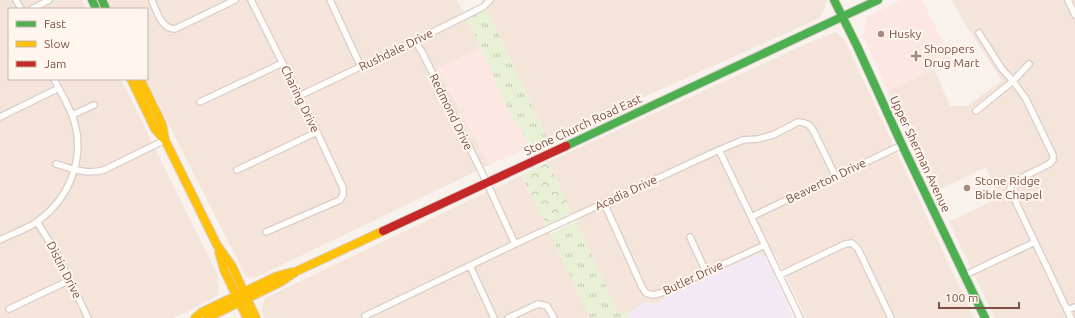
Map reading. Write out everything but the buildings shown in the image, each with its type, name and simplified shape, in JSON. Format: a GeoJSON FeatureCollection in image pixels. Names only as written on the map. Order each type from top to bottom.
{"type":"FeatureCollection","features":[{"type":"Feature","properties":{"kind":"main road","name":"Upper Sherman Avenue"},"geometry":{"type":"LineString","coordinates":[[834,0],[985,318]]}},
{"type":"Feature","properties":{"kind":"main road","name":"Stone Church Road East"},"geometry":{"type":"LineString","coordinates":[[206,318],[277,276],[297,271],[878,0]]}},
{"type":"Feature","properties":{"kind":"main road"},"geometry":{"type":"LineString","coordinates":[[131,80],[155,128],[165,140],[217,245],[232,266],[247,318]]}},
{"type":"Feature","properties":{"kind":"main road"},"geometry":{"type":"LineString","coordinates":[[140,80],[162,124],[165,140]]}},
{"type":"Feature","properties":{"kind":"main road","name":"Stone Church Road East"},"geometry":{"type":"LineString","coordinates":[[194,318],[202,312],[241,297]]}},
{"type":"Feature","properties":{"kind":"main road"},"geometry":{"type":"LineString","coordinates":[[241,297],[256,318]]}},
{"type":"Feature","properties":{"kind":"street"},"geometry":{"type":"LineString","coordinates":[[34,8],[49,0]]}},
{"type":"Feature","properties":{"kind":"street"},"geometry":{"type":"LineString","coordinates":[[152,1],[162,23],[170,29],[175,29],[235,0]]}},
{"type":"Feature","properties":{"kind":"street","name":"Charing Drive"},"geometry":{"type":"LineString","coordinates":[[251,0],[317,132],[343,188],[343,195],[340,200],[266,232]]}},
{"type":"Feature","properties":{"kind":"street"},"geometry":{"type":"LineString","coordinates":[[331,0],[361,67]]}},
{"type":"Feature","properties":{"kind":"street","name":"Rushdale Drive"},"geometry":{"type":"LineString","coordinates":[[299,96],[483,7],[490,0]]}},
{"type":"Feature","properties":{"kind":"street"},"geometry":{"type":"LineString","coordinates":[[1068,0],[1075,15]]}},
{"type":"Feature","properties":{"kind":"street"},"geometry":{"type":"LineString","coordinates":[[980,33],[1002,69],[1026,99],[1053,154],[1053,160],[1049,164],[1013,182],[1010,188],[1071,318]]}},
{"type":"Feature","properties":{"kind":"street","name":"Redmond Drive"},"geometry":{"type":"LineString","coordinates":[[415,41],[422,52],[487,183],[515,244]]}},
{"type":"Feature","properties":{"kind":"street"},"geometry":{"type":"LineString","coordinates":[[200,102],[282,63]]}},
{"type":"Feature","properties":{"kind":"street"},"geometry":{"type":"LineString","coordinates":[[976,111],[1012,81],[1029,64]]}},
{"type":"Feature","properties":{"kind":"street"},"geometry":{"type":"LineString","coordinates":[[1,237],[37,222],[56,205],[69,186],[75,169],[78,145],[76,132],[72,115],[55,80]]}},
{"type":"Feature","properties":{"kind":"street"},"geometry":{"type":"LineString","coordinates":[[0,116],[59,88]]}},
{"type":"Feature","properties":{"kind":"street"},"geometry":{"type":"LineString","coordinates":[[72,115],[94,105]]}},
{"type":"Feature","properties":{"kind":"street","name":"Acadia Drive"},"geometry":{"type":"LineString","coordinates":[[364,317],[515,244],[719,150],[743,140],[758,139],[773,135],[798,122],[809,125],[813,130],[836,176]]}},
{"type":"Feature","properties":{"kind":"street"},"geometry":{"type":"LineString","coordinates":[[237,170],[317,132]]}},
{"type":"Feature","properties":{"kind":"street"},"geometry":{"type":"LineString","coordinates":[[56,164],[94,173],[104,170],[165,140]]}},
{"type":"Feature","properties":{"kind":"street","name":"Beaverton Drive"},"geometry":{"type":"LineString","coordinates":[[751,217],[902,145]]}},
{"type":"Feature","properties":{"kind":"street"},"geometry":{"type":"LineString","coordinates":[[719,150],[800,318]]}},
{"type":"Feature","properties":{"kind":"street","name":"Butler Drive"},"geometry":{"type":"LineString","coordinates":[[604,203],[642,287],[646,293],[653,295],[661,293],[765,245]]}},
{"type":"Feature","properties":{"kind":"street","name":"Distin Drive"},"geometry":{"type":"LineString","coordinates":[[37,222],[56,252],[88,318]]}},
{"type":"Feature","properties":{"kind":"street"},"geometry":{"type":"LineString","coordinates":[[690,237],[706,272]]}},
{"type":"Feature","properties":{"kind":"street"},"geometry":{"type":"LineString","coordinates":[[965,275],[1035,242]]}},
{"type":"Feature","properties":{"kind":"street"},"geometry":{"type":"LineString","coordinates":[[780,275],[845,244],[852,243],[858,249],[891,318]]}},
{"type":"Feature","properties":{"kind":"street"},"geometry":{"type":"LineString","coordinates":[[470,266],[494,318]]}},
{"type":"Feature","properties":{"kind":"street"},"geometry":{"type":"LineString","coordinates":[[9,309],[70,280]]}},
{"type":"Feature","properties":{"kind":"street"},"geometry":{"type":"LineString","coordinates":[[508,318],[538,304],[547,306],[554,318]]}},
{"type":"Feature","properties":{"kind":"street"},"geometry":{"type":"LineString","coordinates":[[1067,310],[1075,306]]}},
{"type":"Feature","properties":{"kind":"shaded area"},"geometry":{"type":"Polygon","coordinates":[[[0,0],[82,0],[86,8],[8,8],[8,80],[121,80],[218,276],[219,295],[174,318],[0,318],[0,0]]]}},
{"type":"Feature","properties":{"kind":"shaded area"},"geometry":{"type":"Polygon","coordinates":[[[106,0],[457,0],[481,48],[438,68],[489,165],[255,278],[246,277],[147,80],[148,80],[148,8],[110,8],[106,0]]]}},
{"type":"Feature","properties":{"kind":"shaded area"},"geometry":{"type":"Polygon","coordinates":[[[485,0],[826,0],[827,3],[820,18],[548,140],[487,9],[485,0]]]}},
{"type":"Feature","properties":{"kind":"shaded area"},"geometry":{"type":"Polygon","coordinates":[[[901,0],[922,0],[952,60],[888,91],[863,36],[867,17],[901,0]]]}},
{"type":"Feature","properties":{"kind":"shaded area"},"geometry":{"type":"Polygon","coordinates":[[[952,0],[1075,0],[1075,318],[995,318],[949,222],[1000,197],[986,167],[937,191],[888,91],[934,69],[950,106],[967,106],[1002,81],[966,25],[952,0]]]}},
{"type":"Feature","properties":{"kind":"shaded area"},"geometry":{"type":"Polygon","coordinates":[[[836,32],[844,39],[974,318],[806,318],[774,252],[764,256],[758,254],[672,293],[658,303],[652,304],[645,302],[627,314],[618,312],[548,162],[817,39],[836,32]]]}},
{"type":"Feature","properties":{"kind":"shaded area"},"geometry":{"type":"Polygon","coordinates":[[[481,48],[513,121],[516,119],[530,148],[489,165],[438,68],[481,48]]]}},
{"type":"Feature","properties":{"kind":"shaded area"},"geometry":{"type":"Polygon","coordinates":[[[522,175],[590,318],[265,318],[261,311],[265,298],[522,175]]]}},
{"type":"Feature","properties":{"kind":"shaded area"},"geometry":{"type":"Polygon","coordinates":[[[758,254],[764,256],[775,276],[793,318],[629,318],[627,314],[645,302],[652,304],[658,303],[672,294],[758,254]]]}},
{"type":"Feature","properties":{"kind":"green space"},"geometry":{"type":"Polygon","coordinates":[[[487,9],[548,140],[530,148],[516,120],[513,121],[467,19],[487,9]]]}},
{"type":"Feature","properties":{"kind":"green space"},"geometry":{"type":"Polygon","coordinates":[[[548,162],[572,213],[546,225],[522,175],[548,162]]]}},
{"type":"Feature","properties":{"kind":"green space"},"geometry":{"type":"Polygon","coordinates":[[[576,222],[618,312],[627,314],[629,318],[590,318],[550,234],[576,222]]]}},
{"type":"Feature","properties":{"kind":"traffic: fast"},"geometry":{"type":"LineString","coordinates":[[92,0],[96,8]]}},
{"type":"Feature","properties":{"kind":"traffic: fast"},"geometry":{"type":"LineString","coordinates":[[102,0],[106,8]]}},
{"type":"Feature","properties":{"kind":"traffic: fast"},"geometry":{"type":"LineString","coordinates":[[834,0],[985,318]]}},
{"type":"Feature","properties":{"kind":"traffic: fast"},"geometry":{"type":"LineString","coordinates":[[566,146],[878,0]]}},
{"type":"Feature","properties":{"kind":"traffic: slow"},"geometry":{"type":"LineString","coordinates":[[131,80],[155,129],[165,140]]}},
{"type":"Feature","properties":{"kind":"traffic: slow"},"geometry":{"type":"LineString","coordinates":[[140,80],[162,124],[165,140],[217,245],[232,266],[256,318]]}},
{"type":"Feature","properties":{"kind":"traffic: slow"},"geometry":{"type":"LineString","coordinates":[[207,318],[281,282],[297,271],[383,231]]}},
{"type":"Feature","properties":{"kind":"traffic: slow"},"geometry":{"type":"LineString","coordinates":[[219,252],[224,270],[247,318]]}},
{"type":"Feature","properties":{"kind":"traffic: slow"},"geometry":{"type":"LineString","coordinates":[[195,318],[202,312],[277,276],[292,272]]}},
{"type":"Feature","properties":{"kind":"traffic: jam"},"geometry":{"type":"LineString","coordinates":[[383,231],[566,146]]}},
{"type":"Feature","properties":{"kind":"place","name":"Husky"},"geometry":{"type":"Point","coordinates":[881,34]}},
{"type":"Feature","properties":{"kind":"place","name":"Shoppers Drug Mart"},"geometry":{"type":"Point","coordinates":[916,56]}},
{"type":"Feature","properties":{"kind":"place","name":"Stone Ridge Bible Chapel"},"geometry":{"type":"Point","coordinates":[967,188]}}]}
